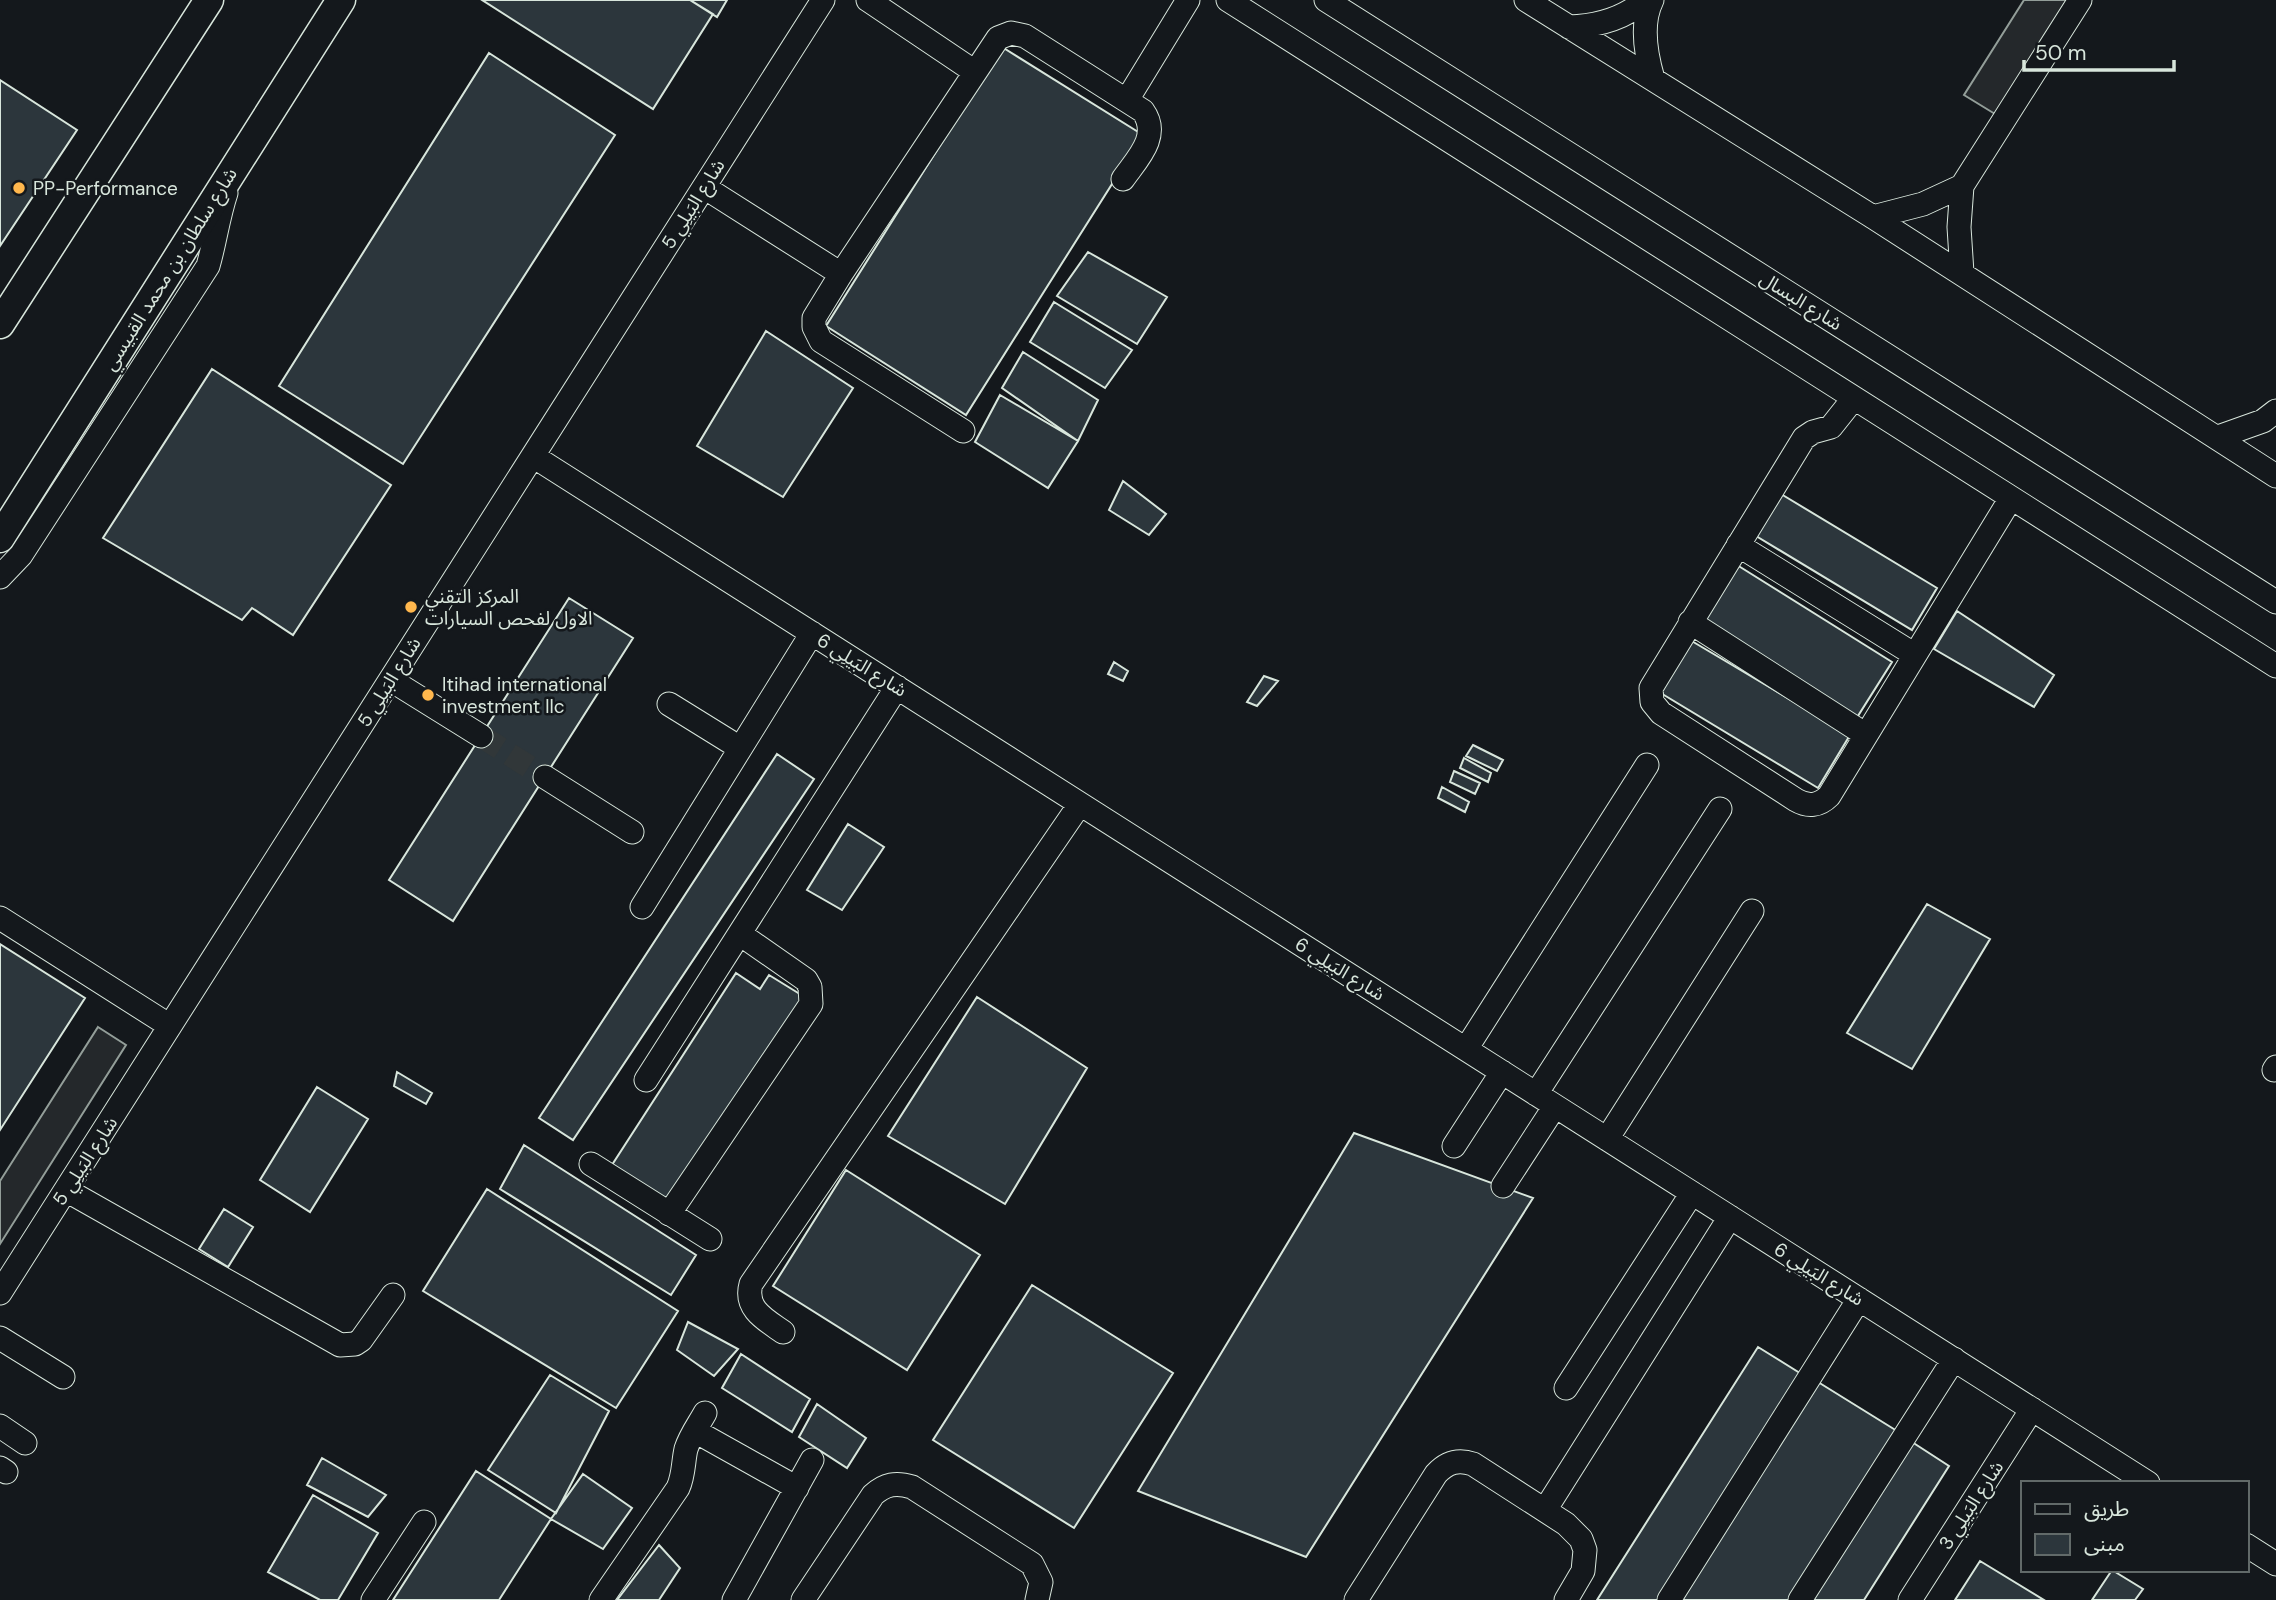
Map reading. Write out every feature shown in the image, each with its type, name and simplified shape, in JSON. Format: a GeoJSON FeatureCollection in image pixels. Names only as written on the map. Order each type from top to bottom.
{"type":"FeatureCollection","features":[{"type":"Feature","properties":{"kind":"main road"},"geometry":{"type":"LineString","coordinates":[[0,324],[209,0]]}},
{"type":"Feature","properties":{"kind":"main road","name":"شارع سلطان بن محمد القبيسي"},"geometry":{"type":"LineString","coordinates":[[0,538],[341,0]]}},
{"type":"Feature","properties":{"kind":"street","name":"شارع البَيلِي 5"},"geometry":{"type":"LineString","coordinates":[[0,1293],[823,0]]}},
{"type":"Feature","properties":{"kind":"street"},"geometry":{"type":"LineString","coordinates":[[868,0],[975,72]]}},
{"type":"Feature","properties":{"kind":"street"},"geometry":{"type":"LineString","coordinates":[[1127,100],[1188,0]]}},
{"type":"Feature","properties":{"kind":"street"},"geometry":{"type":"LineString","coordinates":[[1228,0],[2276,666]]}},
{"type":"Feature","properties":{"kind":"street","name":"شارع البسال"},"geometry":{"type":"LineString","coordinates":[[1326,0],[2276,602]]}},
{"type":"Feature","properties":{"kind":"street"},"geometry":{"type":"LineString","coordinates":[[1526,0],[1873,217],[2276,476]]}},
{"type":"Feature","properties":{"kind":"street"},"geometry":{"type":"LineString","coordinates":[[1569,27],[1615,19],[1645,0]]}},
{"type":"Feature","properties":{"kind":"street"},"geometry":{"type":"LineString","coordinates":[[1653,0],[1646,33],[1646,49],[1653,79]]}},
{"type":"Feature","properties":{"kind":"street"},"geometry":{"type":"LineString","coordinates":[[1962,274],[1959,227],[1962,186],[2080,0]]}},
{"type":"Feature","properties":{"kind":"street"},"geometry":{"type":"LineString","coordinates":[[963,431],[821,341],[814,327],[814,318],[998,38],[1018,33],[1143,111],[1151,127],[1147,144],[1123,179]]}},
{"type":"Feature","properties":{"kind":"street"},"geometry":{"type":"LineString","coordinates":[[0,577],[21,555],[208,266],[215,242],[217,219],[233,170]]}},
{"type":"Feature","properties":{"kind":"street"},"geometry":{"type":"LineString","coordinates":[[1873,217],[1923,204],[1962,186]]}},
{"type":"Feature","properties":{"kind":"street"},"geometry":{"type":"LineString","coordinates":[[704,187],[841,275]]}},
{"type":"Feature","properties":{"kind":"street"},"geometry":{"type":"LineString","coordinates":[[1854,398],[1831,427],[1812,432],[1804,438],[1651,688],[1652,702],[1661,713],[1796,800],[1810,805],[1824,801],[1829,796],[2011,498]]}},
{"type":"Feature","properties":{"kind":"street"},"geometry":{"type":"LineString","coordinates":[[2218,437],[2263,421],[2276,411]]}},
{"type":"Feature","properties":{"kind":"street","name":"شارع البَيلِي 6"},"geometry":{"type":"LineString","coordinates":[[533,456],[2145,1481]]}},
{"type":"Feature","properties":{"kind":"street"},"geometry":{"type":"LineString","coordinates":[[1738,545],[1915,655]]}},
{"type":"Feature","properties":{"kind":"street"},"geometry":{"type":"LineString","coordinates":[[1690,622],[1866,735]]}},
{"type":"Feature","properties":{"kind":"street"},"geometry":{"type":"LineString","coordinates":[[642,907],[811,633]]}},
{"type":"Feature","properties":{"kind":"street"},"geometry":{"type":"LineString","coordinates":[[391,680],[481,736]]}},
{"type":"Feature","properties":{"kind":"street"},"geometry":{"type":"LineString","coordinates":[[646,1080],[897,687]]}},
{"type":"Feature","properties":{"kind":"street"},"geometry":{"type":"LineString","coordinates":[[669,704],[740,747]]}},
{"type":"Feature","properties":{"kind":"street"},"geometry":{"type":"LineString","coordinates":[[1465,1049],[1647,765]]}},
{"type":"Feature","properties":{"kind":"street"},"geometry":{"type":"LineString","coordinates":[[545,777],[632,832]]}},
{"type":"Feature","properties":{"kind":"street"},"geometry":{"type":"LineString","coordinates":[[783,1332],[755,1311],[749,1298],[751,1284],[1080,804]]}},
{"type":"Feature","properties":{"kind":"street"},"geometry":{"type":"LineString","coordinates":[[1503,1186],[1545,1100],[1720,808]]}},
{"type":"Feature","properties":{"kind":"street"},"geometry":{"type":"LineString","coordinates":[[1607,1139],[1752,911]]}},
{"type":"Feature","properties":{"kind":"street"},"geometry":{"type":"LineString","coordinates":[[0,918],[170,1026]]}},
{"type":"Feature","properties":{"kind":"street"},"geometry":{"type":"LineString","coordinates":[[669,1213],[811,1004],[810,987],[806,979],[740,934]]}},
{"type":"Feature","properties":{"kind":"street"},"geometry":{"type":"LineString","coordinates":[[1454,1146],[1502,1072]]}},
{"type":"Feature","properties":{"kind":"street"},"geometry":{"type":"LineString","coordinates":[[591,1164],[710,1239]]}},
{"type":"Feature","properties":{"kind":"street"},"geometry":{"type":"LineString","coordinates":[[66,1190],[340,1345],[348,1346],[361,1340],[393,1295]]}},
{"type":"Feature","properties":{"kind":"street"},"geometry":{"type":"LineString","coordinates":[[1566,1388],[1692,1193]]}},
{"type":"Feature","properties":{"kind":"street"},"geometry":{"type":"LineString","coordinates":[[1545,1510],[1730,1217]]}},
{"type":"Feature","properties":{"kind":"street"},"geometry":{"type":"LineString","coordinates":[[1669,1600],[1859,1299]]}},
{"type":"Feature","properties":{"kind":"street"},"geometry":{"type":"LineString","coordinates":[[0,1338],[63,1377]]}},
{"type":"Feature","properties":{"kind":"street"},"geometry":{"type":"LineString","coordinates":[[1800,1600],[1954,1359]]}},
{"type":"Feature","properties":{"kind":"street","name":"شارع البَيلِي 3"},"geometry":{"type":"LineString","coordinates":[[1910,1600],[2032,1409]]}},
{"type":"Feature","properties":{"kind":"street"},"geometry":{"type":"LineString","coordinates":[[601,1600],[678,1488],[684,1471],[686,1451],[700,1422],[797,1488]]}},
{"type":"Feature","properties":{"kind":"street"},"geometry":{"type":"LineString","coordinates":[[0,1426],[25,1443]]}},
{"type":"Feature","properties":{"kind":"street"},"geometry":{"type":"LineString","coordinates":[[734,1600],[812,1460]]}},
{"type":"Feature","properties":{"kind":"street"},"geometry":{"type":"LineString","coordinates":[[1356,1600],[1436,1474],[1449,1463],[1466,1462],[1575,1530],[1585,1550],[1583,1571],[1566,1600]]}},
{"type":"Feature","properties":{"kind":"street"},"geometry":{"type":"LineString","coordinates":[[803,1600],[873,1495],[891,1484],[912,1487],[1032,1564],[1041,1582],[1037,1600]]}},
{"type":"Feature","properties":{"kind":"street"},"geometry":{"type":"LineString","coordinates":[[373,1600],[424,1522]]}},
{"type":"Feature","properties":{"kind":"street"},"geometry":{"type":"LineString","coordinates":[[2248,1546],[2276,1564]]}},
{"type":"Feature","properties":{"kind":"shaded area"},"geometry":{"type":"Polygon","coordinates":[[[2024,0],[2067,0],[1995,114],[1964,95],[2024,0]]]}},
{"type":"Feature","properties":{"kind":"shaded area"},"geometry":{"type":"Polygon","coordinates":[[[98,1027],[126,1045],[0,1244],[0,1181],[98,1027]]]}},
{"type":"Feature","properties":{"kind":"building"},"geometry":{"type":"Polygon","coordinates":[[[482,0],[690,0],[713,14],[653,109],[482,0]]]}},
{"type":"Feature","properties":{"kind":"building"},"geometry":{"type":"Polygon","coordinates":[[[690,0],[727,0],[717,17],[690,0]]]}},
{"type":"Feature","properties":{"kind":"building"},"geometry":{"type":"Polygon","coordinates":[[[1002,47],[1143,135],[966,415],[826,326],[1002,47]]]}},
{"type":"Feature","properties":{"kind":"building"},"geometry":{"type":"Polygon","coordinates":[[[489,53],[615,135],[403,464],[279,386],[489,53]]]}},
{"type":"Feature","properties":{"kind":"building","name":"PP-Performance"},"geometry":{"type":"Polygon","coordinates":[[[0,80],[77,130],[0,246],[0,80]]]}},
{"type":"Feature","properties":{"kind":"building"},"geometry":{"type":"Polygon","coordinates":[[[1088,252],[1167,297],[1137,344],[1057,296],[1088,252]]]}},
{"type":"Feature","properties":{"kind":"building"},"geometry":{"type":"Polygon","coordinates":[[[1054,302],[1132,350],[1105,388],[1030,342],[1054,302]]]}},
{"type":"Feature","properties":{"kind":"building"},"geometry":{"type":"Polygon","coordinates":[[[766,331],[853,388],[783,497],[697,446],[766,331]]]}},
{"type":"Feature","properties":{"kind":"building"},"geometry":{"type":"Polygon","coordinates":[[[1023,352],[1098,400],[1078,441],[1002,388],[1023,352]]]}},
{"type":"Feature","properties":{"kind":"building"},"geometry":{"type":"Polygon","coordinates":[[[212,369],[391,485],[293,635],[252,608],[242,620],[103,538],[212,369]]]}},
{"type":"Feature","properties":{"kind":"building"},"geometry":{"type":"Polygon","coordinates":[[[1000,395],[1078,441],[1048,488],[975,442],[1000,395]]]}},
{"type":"Feature","properties":{"kind":"building"},"geometry":{"type":"Polygon","coordinates":[[[1123,481],[1166,514],[1149,535],[1109,510],[1123,481]]]}},
{"type":"Feature","properties":{"kind":"building"},"geometry":{"type":"Polygon","coordinates":[[[1781,494],[1937,588],[1912,630],[1756,536],[1781,494]]]}},
{"type":"Feature","properties":{"kind":"building"},"geometry":{"type":"Polygon","coordinates":[[[1737,565],[1892,662],[1856,719],[1701,621],[1737,565]]]}},
{"type":"Feature","properties":{"kind":"building"},"geometry":{"type":"Polygon","coordinates":[[[569,598],[633,638],[453,921],[389,880],[569,598]]]}},
{"type":"Feature","properties":{"kind":"building"},"geometry":{"type":"Polygon","coordinates":[[[1957,611],[2054,675],[2034,707],[1934,649],[1957,611]]]}},
{"type":"Feature","properties":{"kind":"building"},"geometry":{"type":"Polygon","coordinates":[[[1690,640],[1850,735],[1818,788],[1659,692],[1690,640]]]}},
{"type":"Feature","properties":{"kind":"building"},"geometry":{"type":"Polygon","coordinates":[[[1114,662],[1128,671],[1123,681],[1108,674],[1114,662]]]}},
{"type":"Feature","properties":{"kind":"building"},"geometry":{"type":"Polygon","coordinates":[[[1264,676],[1278,681],[1257,706],[1247,702],[1264,676]]]}},
{"type":"Feature","properties":{"kind":"building"},"geometry":{"type":"Polygon","coordinates":[[[1473,745],[1503,760],[1497,771],[1466,756],[1473,745]]]}},
{"type":"Feature","properties":{"kind":"building"},"geometry":{"type":"Polygon","coordinates":[[[777,754],[814,779],[573,1140],[539,1118],[777,754]]]}},
{"type":"Feature","properties":{"kind":"building"},"geometry":{"type":"Polygon","coordinates":[[[1464,758],[1491,773],[1488,782],[1460,768],[1464,758]]]}},
{"type":"Feature","properties":{"kind":"building"},"geometry":{"type":"Polygon","coordinates":[[[1454,771],[1480,783],[1475,794],[1450,782],[1454,771]]]}},
{"type":"Feature","properties":{"kind":"building"},"geometry":{"type":"Polygon","coordinates":[[[1442,787],[1469,802],[1465,812],[1438,798],[1442,787]]]}},
{"type":"Feature","properties":{"kind":"building"},"geometry":{"type":"Polygon","coordinates":[[[848,824],[884,847],[842,910],[807,890],[848,824]]]}},
{"type":"Feature","properties":{"kind":"building"},"geometry":{"type":"Polygon","coordinates":[[[1927,904],[1990,939],[1912,1069],[1847,1033],[1927,904]]]}},
{"type":"Feature","properties":{"kind":"building"},"geometry":{"type":"Polygon","coordinates":[[[0,944],[85,998],[0,1130],[0,944]]]}},
{"type":"Feature","properties":{"kind":"building"},"geometry":{"type":"Polygon","coordinates":[[[736,973],[760,989],[769,975],[803,996],[668,1206],[610,1168],[736,973]]]}},
{"type":"Feature","properties":{"kind":"building"},"geometry":{"type":"Polygon","coordinates":[[[977,997],[1087,1068],[1005,1204],[888,1136],[977,997]]]}},
{"type":"Feature","properties":{"kind":"building"},"geometry":{"type":"Polygon","coordinates":[[[397,1072],[432,1093],[426,1104],[394,1086],[397,1072]]]}},
{"type":"Feature","properties":{"kind":"building"},"geometry":{"type":"Polygon","coordinates":[[[317,1087],[368,1119],[310,1212],[260,1180],[317,1087]]]}},
{"type":"Feature","properties":{"kind":"building"},"geometry":{"type":"Polygon","coordinates":[[[1354,1133],[1533,1198],[1306,1557],[1138,1491],[1354,1133]]]}},
{"type":"Feature","properties":{"kind":"building"},"geometry":{"type":"Polygon","coordinates":[[[524,1145],[696,1255],[671,1295],[500,1189],[524,1145]]]}},
{"type":"Feature","properties":{"kind":"building"},"geometry":{"type":"Polygon","coordinates":[[[846,1170],[980,1255],[907,1370],[773,1286],[846,1170]]]}},
{"type":"Feature","properties":{"kind":"building"},"geometry":{"type":"Polygon","coordinates":[[[487,1189],[678,1311],[616,1408],[423,1291],[487,1189]]]}},
{"type":"Feature","properties":{"kind":"building"},"geometry":{"type":"Polygon","coordinates":[[[224,1209],[253,1227],[228,1267],[199,1249],[224,1209]]]}},
{"type":"Feature","properties":{"kind":"building"},"geometry":{"type":"Polygon","coordinates":[[[1032,1285],[1173,1373],[1074,1528],[933,1440],[1032,1285]]]}},
{"type":"Feature","properties":{"kind":"building"},"geometry":{"type":"Polygon","coordinates":[[[688,1322],[738,1349],[714,1376],[677,1350],[688,1322]]]}},
{"type":"Feature","properties":{"kind":"building"},"geometry":{"type":"Polygon","coordinates":[[[1758,1347],[1803,1375],[1661,1600],[1597,1600],[1758,1347]]]}},
{"type":"Feature","properties":{"kind":"building"},"geometry":{"type":"Polygon","coordinates":[[[741,1354],[810,1399],[792,1432],[722,1388],[741,1354]]]}},
{"type":"Feature","properties":{"kind":"building"},"geometry":{"type":"Polygon","coordinates":[[[550,1375],[609,1411],[556,1513],[488,1470],[550,1375]]]}},
{"type":"Feature","properties":{"kind":"building"},"geometry":{"type":"Polygon","coordinates":[[[1818,1382],[1897,1431],[1791,1600],[1682,1600],[1818,1382]]]}},
{"type":"Feature","properties":{"kind":"building"},"geometry":{"type":"Polygon","coordinates":[[[817,1404],[866,1438],[847,1468],[799,1437],[817,1404]]]}},
{"type":"Feature","properties":{"kind":"building"},"geometry":{"type":"Polygon","coordinates":[[[1912,1442],[1949,1466],[1864,1600],[1812,1600],[1912,1442]]]}},
{"type":"Feature","properties":{"kind":"building"},"geometry":{"type":"Polygon","coordinates":[[[322,1458],[386,1495],[368,1517],[307,1485],[322,1458]]]}},
{"type":"Feature","properties":{"kind":"building"},"geometry":{"type":"Polygon","coordinates":[[[476,1471],[551,1519],[499,1600],[393,1600],[476,1471]]]}},
{"type":"Feature","properties":{"kind":"building"},"geometry":{"type":"Polygon","coordinates":[[[583,1474],[632,1508],[603,1549],[551,1519],[583,1474]]]}},
{"type":"Feature","properties":{"kind":"building"},"geometry":{"type":"Polygon","coordinates":[[[313,1495],[378,1533],[338,1600],[320,1600],[268,1572],[313,1495]]]}},
{"type":"Feature","properties":{"kind":"building"},"geometry":{"type":"Polygon","coordinates":[[[659,1545],[680,1568],[659,1600],[617,1600],[659,1545]]]}},
{"type":"Feature","properties":{"kind":"building"},"geometry":{"type":"Polygon","coordinates":[[[1980,1561],[2044,1600],[1955,1600],[1980,1561]]]}},
{"type":"Feature","properties":{"kind":"building"},"geometry":{"type":"Polygon","coordinates":[[[2111,1572],[2115,1572],[2143,1589],[2135,1600],[2092,1600],[2111,1572]]]}},
{"type":"Feature","properties":{"kind":"tunnel"},"geometry":{"type":"LineString","coordinates":[[481,736],[545,777]]}},
{"type":"Feature","properties":{"kind":"place","name":"PP-Performance"},"geometry":{"type":"Point","coordinates":[19,188]}},
{"type":"Feature","properties":{"kind":"place","name":"المركز التقني الاول لفحص السيارات"},"geometry":{"type":"Point","coordinates":[411,607]}},
{"type":"Feature","properties":{"kind":"place","name":"Itihad international investment llc"},"geometry":{"type":"Point","coordinates":[428,695]}}]}
